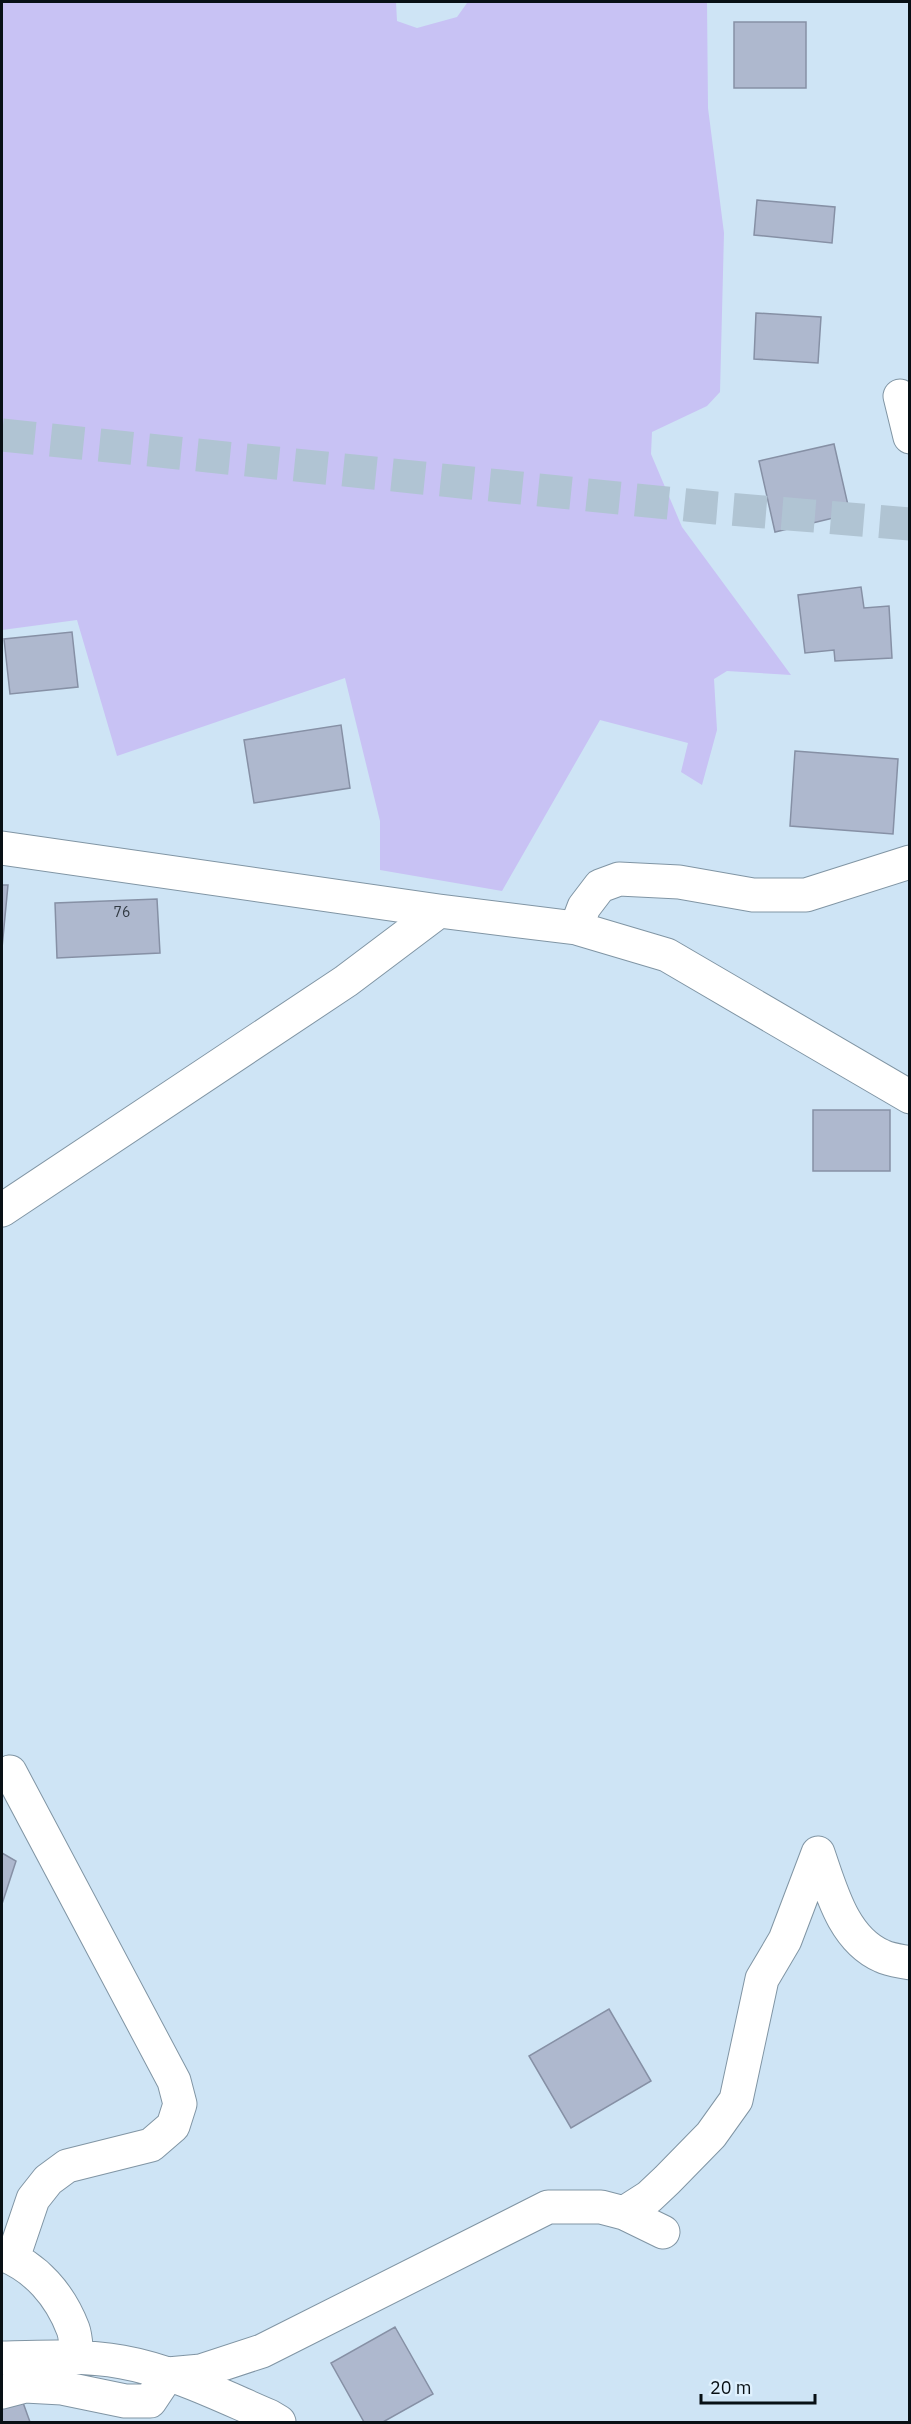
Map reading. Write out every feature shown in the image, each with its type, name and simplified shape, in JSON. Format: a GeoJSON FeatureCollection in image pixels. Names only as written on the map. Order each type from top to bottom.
{"type":"FeatureCollection","features":[{"type":"Feature","properties":{"kind":"street"},"geometry":{"type":"LineString","coordinates":[[900,396],[909,437]]}},
{"type":"Feature","properties":{"kind":"street"},"geometry":{"type":"LineString","coordinates":[[2,848],[440,911],[576,928],[667,955],[909,1097]]}},
{"type":"Feature","properties":{"kind":"street"},"geometry":{"type":"LineString","coordinates":[[576,928],[584,907],[600,886],[620,879],[679,882],[753,895],[806,895],[909,862]]}},
{"type":"Feature","properties":{"kind":"street"},"geometry":{"type":"LineString","coordinates":[[2,1210],[345,981],[440,911]]}},
{"type":"Feature","properties":{"kind":"street"},"geometry":{"type":"LineString","coordinates":[[10,1773],[174,2082],[180,2104],[173,2126],[151,2145],[67,2166],[48,2180],[33,2199],[7,2256],[48,2285],[74,2330],[77,2357]]}},
{"type":"Feature","properties":{"kind":"street"},"geometry":{"type":"LineString","coordinates":[[624,2213],[649,2197],[711,2135],[736,2100],[762,1979],[785,1940],[818,1853],[835,1903],[858,1940],[883,1957],[909,1963]]}},
{"type":"Feature","properties":{"kind":"street"},"geometry":{"type":"LineString","coordinates":[[168,2374],[201,2371],[262,2350],[548,2207],[601,2207],[624,2213],[663,2232]]}},
{"type":"Feature","properties":{"kind":"street"},"geometry":{"type":"LineString","coordinates":[[2,2358],[77,2357],[123,2362],[168,2374],[279,2422]]}},
{"type":"Feature","properties":{"kind":"street"},"geometry":{"type":"LineString","coordinates":[[2,2392],[25,2386],[62,2388],[125,2401],[150,2401],[168,2374]]}},
{"type":"Feature","properties":{"kind":"shaded area"},"geometry":{"type":"Polygon","coordinates":[[[2,2],[396,2],[397,21],[417,28],[457,17],[467,3],[707,2],[708,108],[724,233],[720,392],[707,406],[652,432],[651,454],[682,527],[791,675],[727,671],[714,679],[717,730],[702,785],[681,772],[688,743],[600,720],[502,891],[380,870],[380,821],[345,678],[117,756],[77,620],[2,630],[2,2]]]}},
{"type":"Feature","properties":{"kind":"building"},"geometry":{"type":"Polygon","coordinates":[[[734,22],[806,22],[806,88],[734,88],[734,22]]]}},
{"type":"Feature","properties":{"kind":"building"},"geometry":{"type":"Polygon","coordinates":[[[757,200],[835,207],[832,243],[754,235],[757,200]]]}},
{"type":"Feature","properties":{"kind":"building"},"geometry":{"type":"Polygon","coordinates":[[[756,313],[821,317],[818,363],[754,359],[756,313]]]}},
{"type":"Feature","properties":{"kind":"building"},"geometry":{"type":"Polygon","coordinates":[[[834,444],[850,514],[775,532],[759,461],[834,444]]]}},
{"type":"Feature","properties":{"kind":"building"},"geometry":{"type":"Polygon","coordinates":[[[861,587],[864,608],[889,606],[892,658],[835,661],[834,650],[805,653],[798,595],[861,587]]]}},
{"type":"Feature","properties":{"kind":"building"},"geometry":{"type":"Polygon","coordinates":[[[72,632],[78,687],[10,694],[4,639],[72,632]]]}},
{"type":"Feature","properties":{"kind":"building"},"geometry":{"type":"Polygon","coordinates":[[[341,725],[350,788],[254,803],[244,740],[341,725]]]}},
{"type":"Feature","properties":{"kind":"building"},"geometry":{"type":"Polygon","coordinates":[[[795,751],[898,759],[893,834],[790,826],[795,751]]]}},
{"type":"Feature","properties":{"kind":"building"},"geometry":{"type":"Polygon","coordinates":[[[2,885],[8,885],[2,948],[2,885]]]}},
{"type":"Feature","properties":{"kind":"building"},"geometry":{"type":"Polygon","coordinates":[[[157,899],[160,953],[57,958],[55,903],[157,899]]]}},
{"type":"Feature","properties":{"kind":"building"},"geometry":{"type":"Polygon","coordinates":[[[813,1110],[890,1110],[890,1171],[813,1171],[813,1110]]]}},
{"type":"Feature","properties":{"kind":"building"},"geometry":{"type":"Polygon","coordinates":[[[2,1853],[16,1861],[2,1904],[2,1853]]]}},
{"type":"Feature","properties":{"kind":"building"},"geometry":{"type":"Polygon","coordinates":[[[609,2009],[651,2081],[571,2128],[529,2056],[609,2009]]]}},
{"type":"Feature","properties":{"kind":"building"},"geometry":{"type":"Polygon","coordinates":[[[395,2327],[433,2394],[383,2422],[364,2422],[331,2363],[395,2327]]]}},
{"type":"Feature","properties":{"kind":"building"},"geometry":{"type":"Polygon","coordinates":[[[21,2397],[30,2422],[2,2422],[2,2404],[21,2397]]]}},
{"type":"Feature","properties":{"kind":"tunnel"},"geometry":{"type":"LineString","coordinates":[[2,435],[716,508],[910,524]]}}]}
